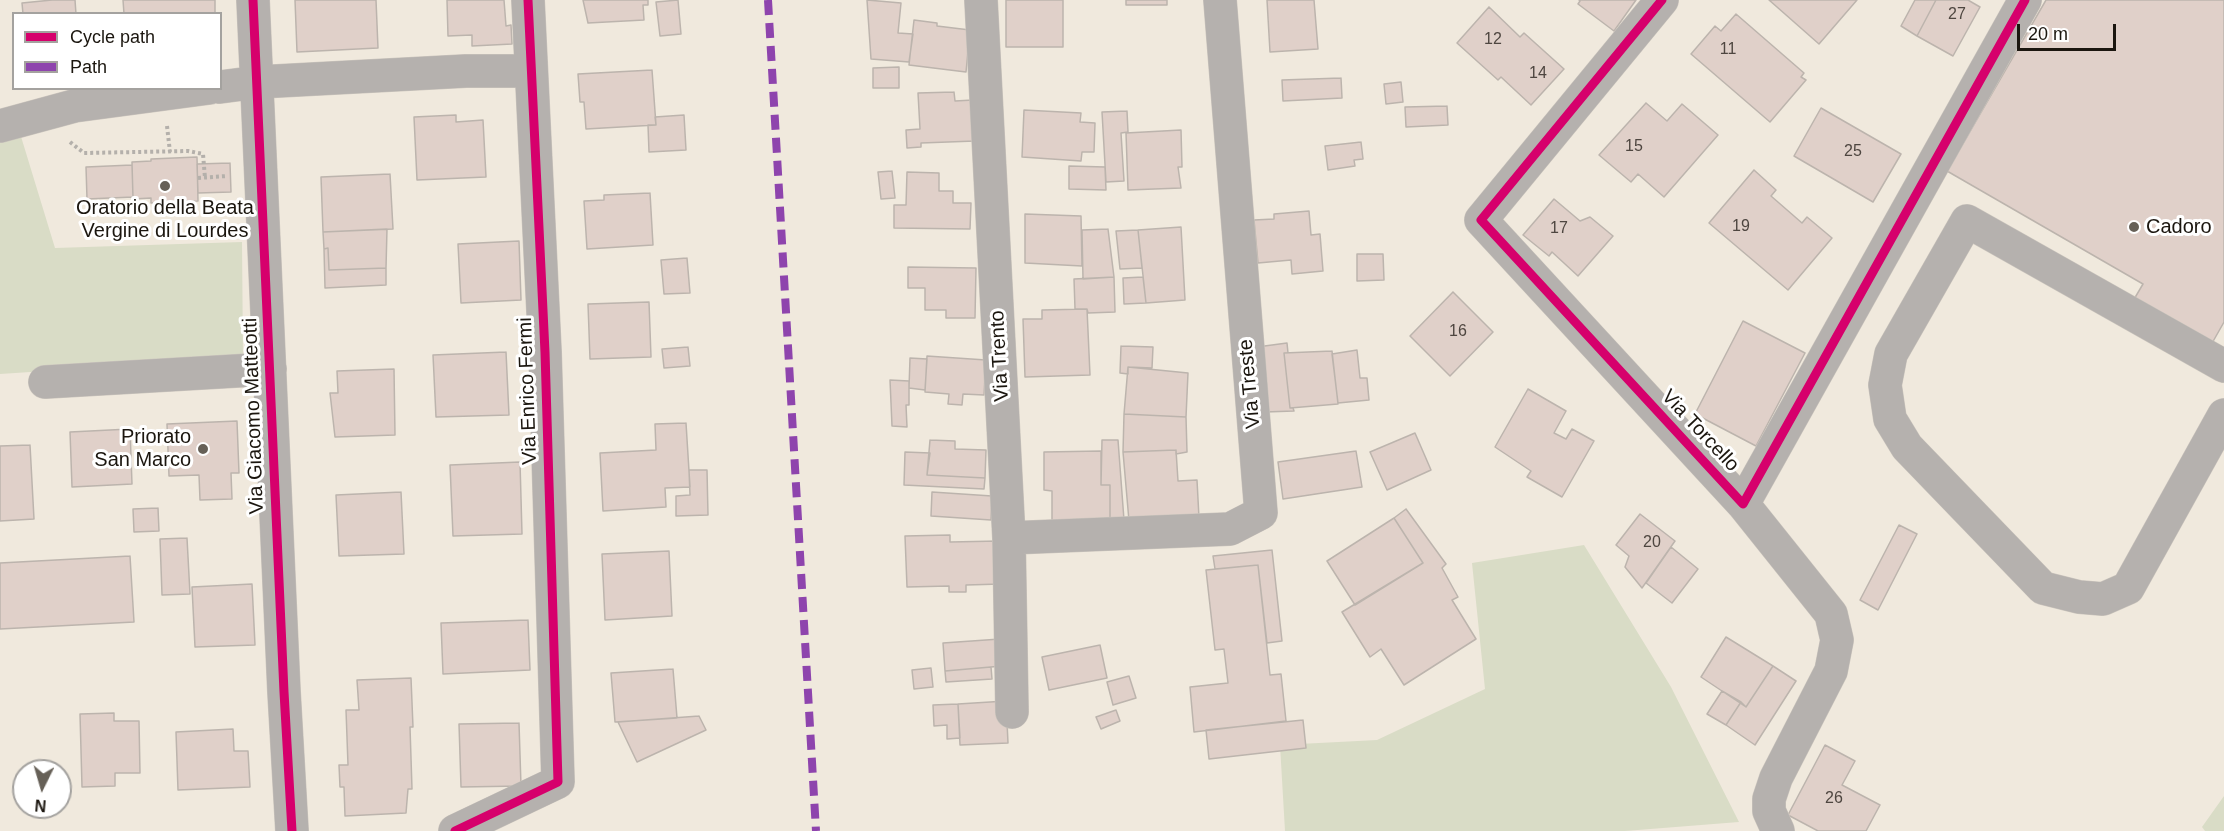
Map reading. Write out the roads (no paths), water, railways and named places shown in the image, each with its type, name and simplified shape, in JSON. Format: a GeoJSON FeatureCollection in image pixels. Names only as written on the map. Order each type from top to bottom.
{"type":"FeatureCollection","features":[{"type":"Feature","properties":{"kind":"street","name":"Via Giacomo Matteotti"},"geometry":{"type":"LineString","coordinates":[[253,0],[292,831]]}},
{"type":"Feature","properties":{"kind":"street","name":"Via Enrico Fermi"},"geometry":{"type":"LineString","coordinates":[[455,831],[558,782],[546,352],[528,0]]}},
{"type":"Feature","properties":{"kind":"street","name":"Via Trento"},"geometry":{"type":"LineString","coordinates":[[981,0],[1009,538],[1012,712]]}},
{"type":"Feature","properties":{"kind":"street","name":"Via Treste"},"geometry":{"type":"LineString","coordinates":[[1009,538],[1230,529],[1261,513],[1220,0]]}},
{"type":"Feature","properties":{"kind":"street","name":"Via Torcello"},"geometry":{"type":"LineString","coordinates":[[1662,0],[1481,220],[1743,504],[1831,614],[1837,640],[1831,671],[1776,778],[1769,799],[1769,811],[1778,831]]}},
{"type":"Feature","properties":{"kind":"street","name":"Via Torcello"},"geometry":{"type":"LineString","coordinates":[[1743,504],[2025,0]]}},
{"type":"Feature","properties":{"kind":"street"},"geometry":{"type":"LineString","coordinates":[[222,87],[258,82],[466,71],[531,71]]}},
{"type":"Feature","properties":{"kind":"street"},"geometry":{"type":"LineString","coordinates":[[0,126],[74,106],[193,90]]}},
{"type":"Feature","properties":{"kind":"street"},"geometry":{"type":"LineString","coordinates":[[2224,366],[1967,220],[1891,354],[1885,385],[1890,418],[1907,447],[2043,588],[2079,597],[2103,599],[2128,588],[2224,415]]}},
{"type":"Feature","properties":{"kind":"street"},"geometry":{"type":"LineString","coordinates":[[45,382],[270,369]]}},
{"type":"Feature","properties":{"kind":"place","name":"Oratorio della Beata Vergine di Lourdes"},"geometry":{"type":"Point","coordinates":[165,186]}},
{"type":"Feature","properties":{"kind":"place","name":"Cadoro"},"geometry":{"type":"Point","coordinates":[2134,227]}},
{"type":"Feature","properties":{"kind":"place","name":"Priorato San Marco"},"geometry":{"type":"Point","coordinates":[203,449]}}]}
